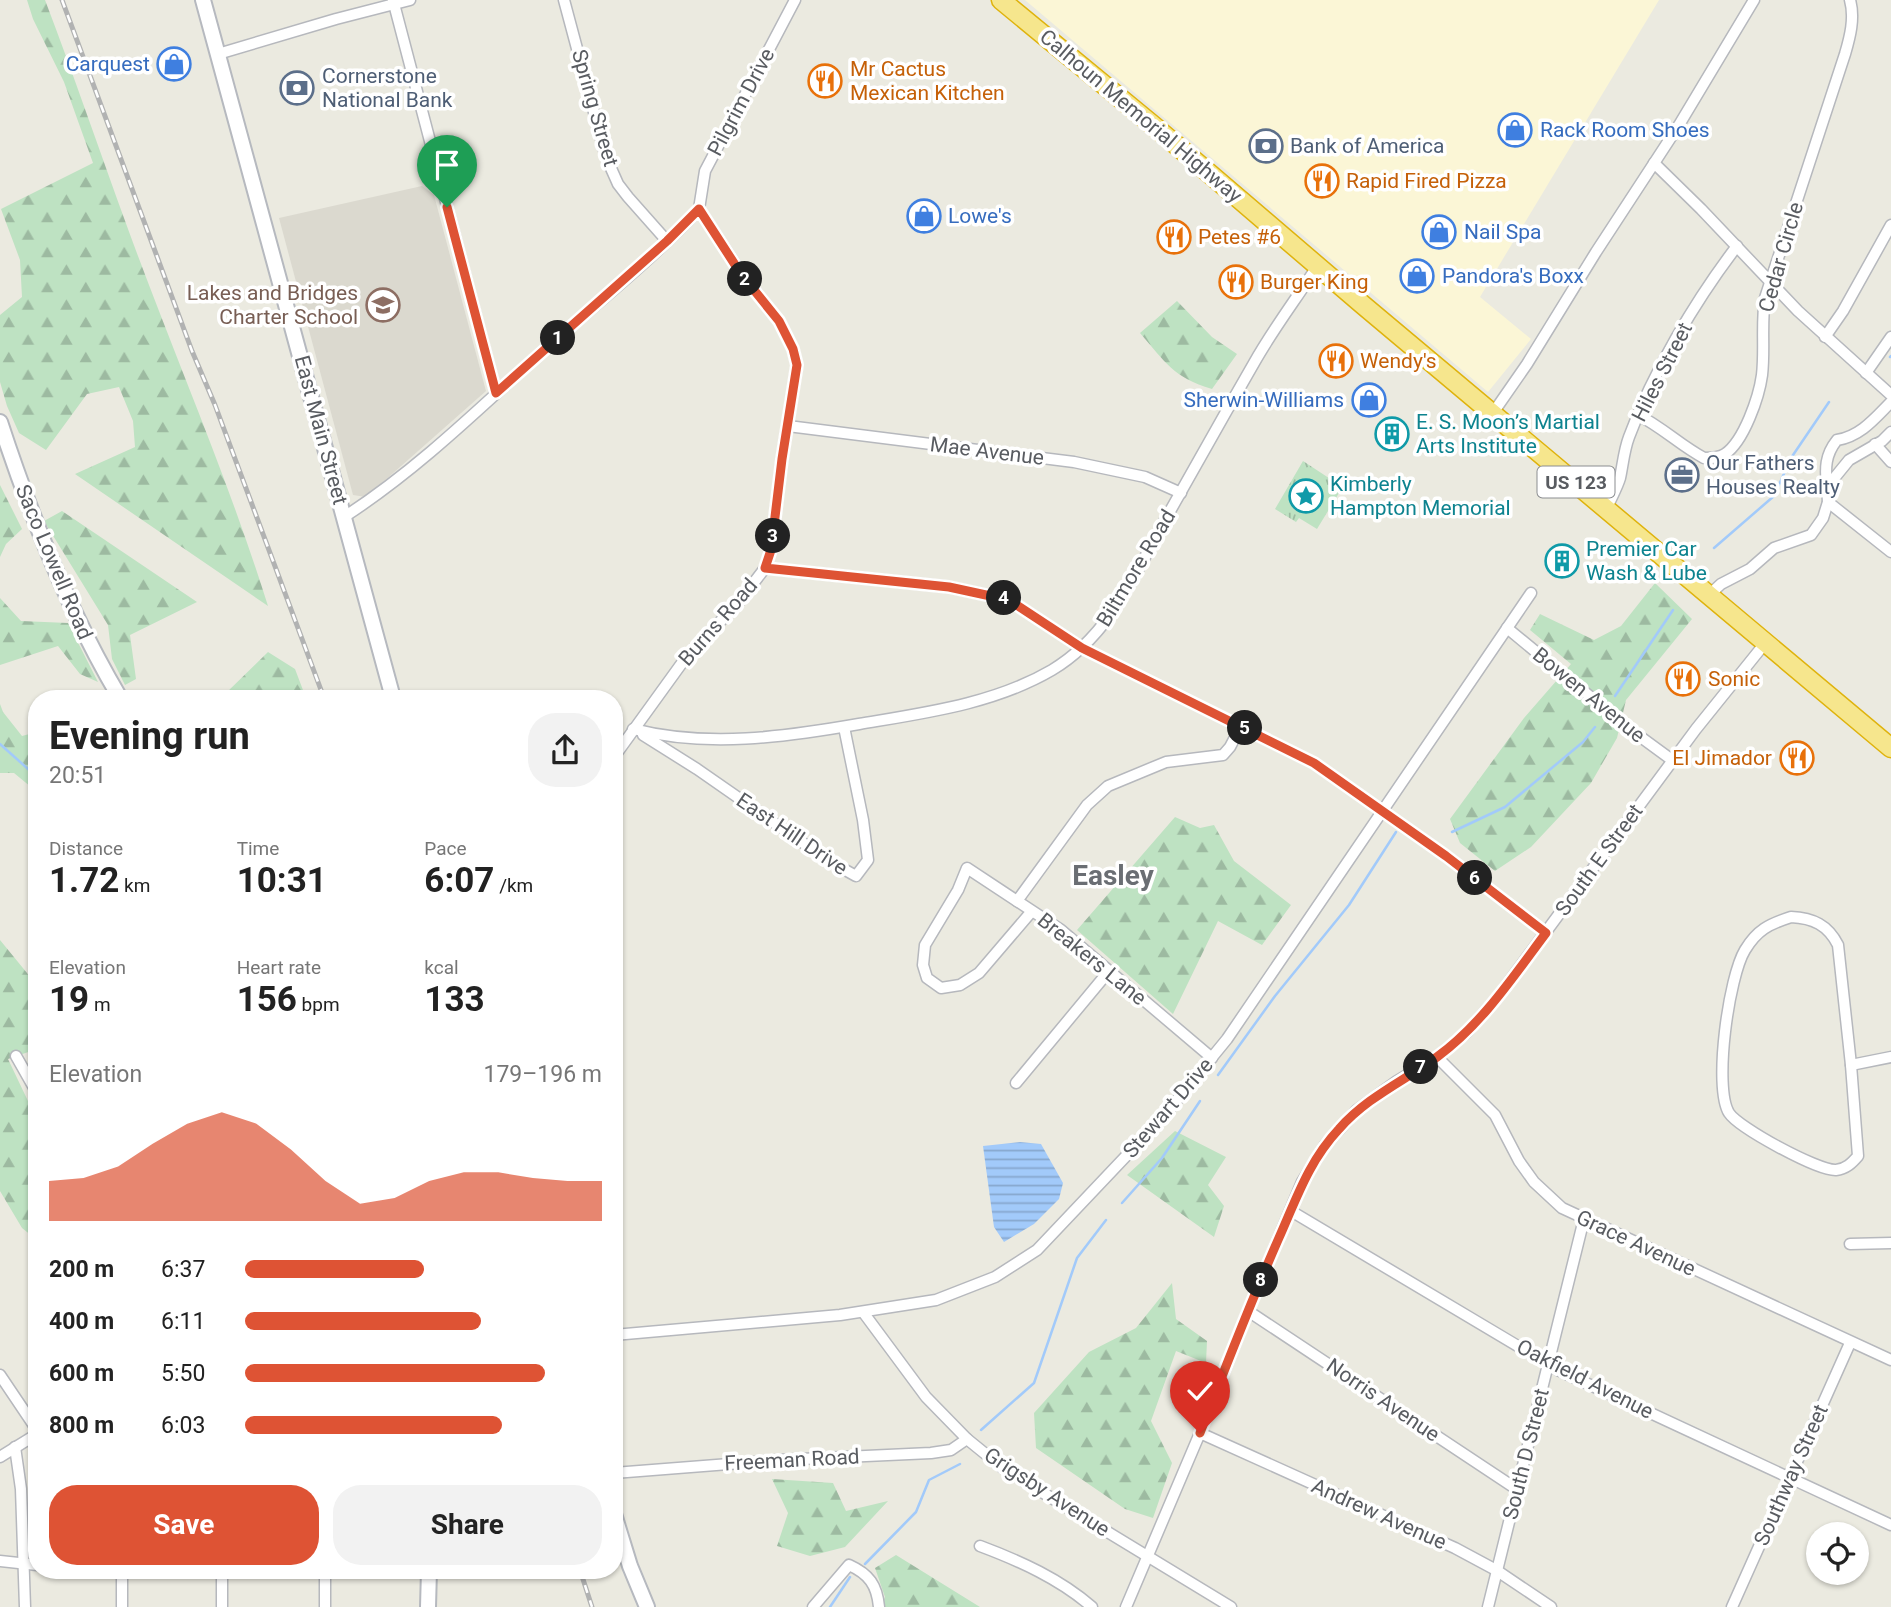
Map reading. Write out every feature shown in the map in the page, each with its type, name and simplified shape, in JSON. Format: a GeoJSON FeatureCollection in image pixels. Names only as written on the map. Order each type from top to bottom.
{"type":"FeatureCollection","features":[{"type":"Feature","properties":{"kind":"highway","name":"Calhoun Memorial Highway"},"geometry":{"type":"LineString","coordinates":[[1001,0],[1891,748]]}},
{"type":"Feature","properties":{"kind":"main road","name":"East Main Street"},"geometry":{"type":"LineString","coordinates":[[203,0],[391,690]]}},
{"type":"Feature","properties":{"kind":"main road","name":"Saco Lowell Road"},"geometry":{"type":"LineString","coordinates":[[0,422],[17,474],[62,588],[92,652],[115,690]]}},
{"type":"Feature","properties":{"kind":"main road"},"geometry":{"type":"LineString","coordinates":[[623,1543],[647,1607]]}},
{"type":"Feature","properties":{"kind":"main road"},"geometry":{"type":"LineString","coordinates":[[428,1607],[429,1579]]}},
{"type":"Feature","properties":{"kind":"street"},"geometry":{"type":"LineString","coordinates":[[218,54],[393,2],[410,0]]}},
{"type":"Feature","properties":{"kind":"street","name":"Spring Street"},"geometry":{"type":"LineString","coordinates":[[564,0],[606,157],[618,184],[628,198],[667,241]]}},
{"type":"Feature","properties":{"kind":"street","name":"Pilgrim Drive"},"geometry":{"type":"LineString","coordinates":[[699,209],[705,171],[795,0]]}},
{"type":"Feature","properties":{"kind":"street"},"geometry":{"type":"LineString","coordinates":[[1493,413],[1527,364],[1754,0]]}},
{"type":"Feature","properties":{"kind":"street","name":"Cedar Circle"},"geometry":{"type":"LineString","coordinates":[[1638,415],[1653,422],[1679,444],[1704,458],[1724,455],[1736,443],[1760,385],[1765,298],[1846,54],[1853,9],[1850,0]]}},
{"type":"Feature","properties":{"kind":"street"},"geometry":{"type":"LineString","coordinates":[[393,2],[496,393]]}},
{"type":"Feature","properties":{"kind":"street"},"geometry":{"type":"LineString","coordinates":[[1654,163],[1771,284],[1891,396]]}},
{"type":"Feature","properties":{"kind":"street"},"geometry":{"type":"LineString","coordinates":[[344,517],[370,500],[496,393],[667,241],[699,209]]}},
{"type":"Feature","properties":{"kind":"street","name":"Burns Road"},"geometry":{"type":"LineString","coordinates":[[623,744],[687,656],[739,602],[765,568],[771,550],[797,365],[793,349],[779,321],[741,274],[699,209]]}},
{"type":"Feature","properties":{"kind":"street"},"geometry":{"type":"LineString","coordinates":[[1825,337],[1843,311],[1891,225]]}},
{"type":"Feature","properties":{"kind":"street","name":"Hiles Street"},"geometry":{"type":"LineString","coordinates":[[1607,508],[1619,480],[1624,454],[1638,415],[1671,348],[1737,246]]}},
{"type":"Feature","properties":{"kind":"street","name":"Biltmore Road"},"geometry":{"type":"LineString","coordinates":[[633,729],[661,737],[731,740],[844,727],[990,698],[1054,669],[1082,648],[1101,629],[1127,592],[1256,359],[1318,265]]}},
{"type":"Feature","properties":{"kind":"street"},"geometry":{"type":"LineString","coordinates":[[1866,373],[1891,337]]}},
{"type":"Feature","properties":{"kind":"street"},"geometry":{"type":"LineString","coordinates":[[1708,596],[1721,584],[1750,569],[1774,548],[1811,536],[1823,518],[1828,502],[1825,462],[1830,448],[1837,440],[1850,438],[1863,429],[1891,402]]}},
{"type":"Feature","properties":{"kind":"street","name":"Mae Avenue"},"geometry":{"type":"LineString","coordinates":[[788,426],[1074,462],[1145,477],[1181,493]]}},
{"type":"Feature","properties":{"kind":"street"},"geometry":{"type":"LineString","coordinates":[[1827,487],[1849,460],[1882,441],[1891,432]]}},
{"type":"Feature","properties":{"kind":"street"},"geometry":{"type":"LineString","coordinates":[[1875,444],[1891,462]]}},
{"type":"Feature","properties":{"kind":"street"},"geometry":{"type":"LineString","coordinates":[[1828,502],[1891,552]]}},
{"type":"Feature","properties":{"kind":"street"},"geometry":{"type":"LineString","coordinates":[[765,568],[949,587],[1009,600],[1082,648],[1314,763],[1546,933]]}},
{"type":"Feature","properties":{"kind":"street","name":"Stewart Drive"},"geometry":{"type":"LineString","coordinates":[[623,1334],[863,1312],[936,1300],[995,1277],[1037,1250],[1164,1116],[1227,1039],[1531,593]]}},
{"type":"Feature","properties":{"kind":"street","name":"Bowen Avenue"},"geometry":{"type":"LineString","coordinates":[[1507,628],[1627,727],[1672,760]]}},
{"type":"Feature","properties":{"kind":"street","name":"South E Street"},"geometry":{"type":"LineString","coordinates":[[1126,1607],[1302,1182],[1325,1145],[1357,1110],[1437,1057],[1466,1033],[1497,998],[1672,760],[1766,642]]}},
{"type":"Feature","properties":{"kind":"street"},"geometry":{"type":"LineString","coordinates":[[1017,901],[1087,805],[1108,786],[1166,762],[1223,755],[1241,726]]}},
{"type":"Feature","properties":{"kind":"street","name":"East Hill Drive"},"geometry":{"type":"LineString","coordinates":[[633,729],[687,762],[829,861],[856,876],[868,860],[863,820],[844,727]]}},
{"type":"Feature","properties":{"kind":"street","name":"Breakers Lane"},"geometry":{"type":"LineString","coordinates":[[1031,911],[979,973],[960,985],[941,988],[927,978],[923,965],[925,945],[958,890],[967,868],[1061,930],[1212,1058]]}},
{"type":"Feature","properties":{"kind":"street"},"geometry":{"type":"LineString","coordinates":[[1791,917],[1807,918],[1831,932],[1838,946],[1852,1065],[1858,1156],[1844,1168],[1833,1170],[1821,1167],[1790,1153],[1744,1126],[1728,1111],[1723,1085],[1729,999],[1736,969],[1744,951],[1769,923],[1791,917]]}},
{"type":"Feature","properties":{"kind":"street"},"geometry":{"type":"LineString","coordinates":[[1016,1083],[1108,971]]}},
{"type":"Feature","properties":{"kind":"street"},"geometry":{"type":"LineString","coordinates":[[16,1056],[28,1077]]}},
{"type":"Feature","properties":{"kind":"street","name":"Grace Avenue"},"geometry":{"type":"LineString","coordinates":[[1437,1057],[1495,1115],[1519,1161],[1534,1182],[1562,1208],[1891,1360]]}},
{"type":"Feature","properties":{"kind":"street"},"geometry":{"type":"LineString","coordinates":[[1852,1065],[1891,1058]]}},
{"type":"Feature","properties":{"kind":"street","name":"Oakfield Avenue"},"geometry":{"type":"LineString","coordinates":[[1291,1211],[1548,1364],[1891,1525]]}},
{"type":"Feature","properties":{"kind":"street","name":"South D Street"},"geometry":{"type":"LineString","coordinates":[[1488,1607],[1584,1219]]}},
{"type":"Feature","properties":{"kind":"street"},"geometry":{"type":"LineString","coordinates":[[1850,1244],[1891,1243]]}},
{"type":"Feature","properties":{"kind":"street","name":"Norris Avenue"},"geometry":{"type":"LineString","coordinates":[[1248,1311],[1518,1490]]}},
{"type":"Feature","properties":{"kind":"street","name":"Grigsby Avenue"},"geometry":{"type":"LineString","coordinates":[[863,1312],[926,1397],[967,1439],[1004,1469],[1231,1607]]}},
{"type":"Feature","properties":{"kind":"street","name":"Southway Street"},"geometry":{"type":"LineString","coordinates":[[1731,1607],[1850,1343]]}},
{"type":"Feature","properties":{"kind":"street"},"geometry":{"type":"LineString","coordinates":[[0,1375],[28,1418]]}},
{"type":"Feature","properties":{"kind":"street","name":"Andrew Avenue"},"geometry":{"type":"LineString","coordinates":[[1200,1433],[1455,1548],[1496,1570],[1551,1607]]}},
{"type":"Feature","properties":{"kind":"street"},"geometry":{"type":"LineString","coordinates":[[0,1457],[28,1438]]}},
{"type":"Feature","properties":{"kind":"street","name":"Freeman Road"},"geometry":{"type":"LineString","coordinates":[[623,1472],[767,1461],[931,1453],[951,1450],[967,1439]]}},
{"type":"Feature","properties":{"kind":"street"},"geometry":{"type":"LineString","coordinates":[[15,1447],[21,1489],[26,1607]]}},
{"type":"Feature","properties":{"kind":"street"},"geometry":{"type":"LineString","coordinates":[[980,1546],[1014,1559],[1072,1589],[1092,1607]]}},
{"type":"Feature","properties":{"kind":"street"},"geometry":{"type":"LineString","coordinates":[[0,1561],[28,1565]]}},
{"type":"Feature","properties":{"kind":"street"},"geometry":{"type":"LineString","coordinates":[[813,1607],[849,1565],[862,1571],[873,1581],[879,1607]]}},
{"type":"Feature","properties":{"kind":"street"},"geometry":{"type":"LineString","coordinates":[[122,1579],[122,1607]]}},
{"type":"Feature","properties":{"kind":"street"},"geometry":{"type":"LineString","coordinates":[[222,1579],[222,1607]]}},
{"type":"Feature","properties":{"kind":"street"},"geometry":{"type":"LineString","coordinates":[[325,1579],[325,1607]]}},
{"type":"Feature","properties":{"kind":"shaded area"},"geometry":{"type":"Polygon","coordinates":[[[1025,0],[1659,0],[1480,297],[1531,339],[1488,392],[1025,0]]]}},
{"type":"Feature","properties":{"kind":"shaded area","name":"Lakes and Bridges Charter School"},"geometry":{"type":"Polygon","coordinates":[[[422,186],[434,195],[486,391],[366,497],[353,495],[279,218],[422,186]]]}},
{"type":"Feature","properties":{"kind":"green space"},"geometry":{"type":"Polygon","coordinates":[[[27,0],[45,0],[236,511],[268,606],[75,474],[135,447],[133,421],[119,387],[87,394],[46,450],[19,433],[7,406],[0,382],[0,315],[22,297],[20,260],[1,209],[93,163],[64,82],[33,19],[27,0]]]}},
{"type":"Feature","properties":{"kind":"green space"},"geometry":{"type":"Polygon","coordinates":[[[1177,301],[1212,337],[1237,354],[1212,389],[1179,374],[1140,333],[1177,301]]]}},
{"type":"Feature","properties":{"kind":"green space"},"geometry":{"type":"Polygon","coordinates":[[[1303,461],[1338,484],[1339,493],[1317,529],[1299,518],[1296,522],[1275,509],[1303,461]]]}},
{"type":"Feature","properties":{"kind":"green space"},"geometry":{"type":"Polygon","coordinates":[[[0,485],[22,529],[6,544],[0,557],[0,485]]]}},
{"type":"Feature","properties":{"kind":"green space"},"geometry":{"type":"Polygon","coordinates":[[[62,511],[197,602],[130,635],[136,679],[125,685],[112,659],[108,625],[44,521],[62,511]]]}},
{"type":"Feature","properties":{"kind":"green space"},"geometry":{"type":"Polygon","coordinates":[[[1655,583],[1692,619],[1626,700],[1617,738],[1591,783],[1531,847],[1495,871],[1460,843],[1450,819],[1524,718],[1571,664],[1530,630],[1540,614],[1594,640],[1621,626],[1655,583]]]}},
{"type":"Feature","properties":{"kind":"green space"},"geometry":{"type":"Polygon","coordinates":[[[0,598],[21,621],[68,623],[98,682],[80,674],[58,646],[0,665],[0,598]]]}},
{"type":"Feature","properties":{"kind":"green space"},"geometry":{"type":"Polygon","coordinates":[[[268,652],[295,669],[303,690],[229,690],[268,652]]]}},
{"type":"Feature","properties":{"kind":"green space"},"geometry":{"type":"Polygon","coordinates":[[[0,704],[22,736],[28,734],[28,785],[14,773],[0,773],[0,704]]]}},
{"type":"Feature","properties":{"kind":"green space"},"geometry":{"type":"Polygon","coordinates":[[[1175,817],[1200,828],[1214,825],[1234,861],[1291,905],[1262,945],[1218,921],[1173,1014],[1077,930],[1175,817]]]}},
{"type":"Feature","properties":{"kind":"green space"},"geometry":{"type":"Polygon","coordinates":[[[0,940],[28,975],[28,1052],[8,1059],[28,1101],[28,1233],[22,1228],[0,1191],[0,940]]]}},
{"type":"Feature","properties":{"kind":"green space"},"geometry":{"type":"Polygon","coordinates":[[[1175,1131],[1226,1157],[1208,1185],[1224,1206],[1214,1237],[1127,1175],[1175,1131]]]}},
{"type":"Feature","properties":{"kind":"green space"},"geometry":{"type":"Polygon","coordinates":[[[1172,1283],[1176,1319],[1207,1341],[1206,1363],[1176,1351],[1151,1421],[1172,1463],[1153,1518],[1125,1509],[1036,1448],[1034,1413],[1089,1352],[1136,1328],[1172,1283]]]}},
{"type":"Feature","properties":{"kind":"green space"},"geometry":{"type":"Polygon","coordinates":[[[772,1479],[833,1483],[846,1511],[888,1501],[845,1547],[810,1556],[777,1546],[788,1513],[772,1479]]]}},
{"type":"Feature","properties":{"kind":"green space"},"geometry":{"type":"Polygon","coordinates":[[[896,1555],[980,1607],[881,1607],[885,1597],[875,1568],[896,1555]]]}},
{"type":"Feature","properties":{"kind":"water"},"geometry":{"type":"Polygon","coordinates":[[[1020,1142],[1041,1144],[1063,1183],[1059,1199],[1034,1224],[1004,1242],[994,1227],[983,1146],[1020,1142]]]}},
{"type":"Feature","properties":{"kind":"waterway"},"geometry":{"type":"LineString","coordinates":[[1714,548],[1774,496],[1791,458],[1829,402]]}},
{"type":"Feature","properties":{"kind":"waterway"},"geometry":{"type":"LineString","coordinates":[[1615,696],[1673,610]]}},
{"type":"Feature","properties":{"kind":"waterway"},"geometry":{"type":"LineString","coordinates":[[1452,832],[1505,807],[1583,742],[1595,727]]}},
{"type":"Feature","properties":{"kind":"waterway"},"geometry":{"type":"LineString","coordinates":[[0,744],[28,769]]}},
{"type":"Feature","properties":{"kind":"waterway"},"geometry":{"type":"LineString","coordinates":[[1218,1075],[1275,996],[1349,905],[1396,832]]}},
{"type":"Feature","properties":{"kind":"waterway"},"geometry":{"type":"LineString","coordinates":[[1122,1203],[1162,1158],[1200,1101]]}},
{"type":"Feature","properties":{"kind":"waterway"},"geometry":{"type":"LineString","coordinates":[[981,1430],[1034,1383],[1077,1258],[1106,1220]]}},
{"type":"Feature","properties":{"kind":"waterway"},"geometry":{"type":"LineString","coordinates":[[865,1564],[916,1512],[929,1480],[960,1464]]}},
{"type":"Feature","properties":{"kind":"waterway"},"geometry":{"type":"LineString","coordinates":[[830,1607],[850,1577]]}},
{"type":"Feature","properties":{"kind":"railway"},"geometry":{"type":"LineString","coordinates":[[62,0],[321,690]]}},
{"type":"Feature","properties":{"kind":"railway"},"geometry":{"type":"LineString","coordinates":[[583,1579],[592,1607]]}},
{"type":"Feature","properties":{"kind":"place","name":"Carquest"},"geometry":{"type":"Point","coordinates":[174,64]}},
{"type":"Feature","properties":{"kind":"place","name":"Mr Cactus Mexican Kitchen"},"geometry":{"type":"Point","coordinates":[825,81]}},
{"type":"Feature","properties":{"kind":"place","name":"Cornerstone National Bank"},"geometry":{"type":"Point","coordinates":[297,88]}},
{"type":"Feature","properties":{"kind":"place","name":"Rack Room Shoes"},"geometry":{"type":"Point","coordinates":[1515,130]}},
{"type":"Feature","properties":{"kind":"place","name":"Bank of America"},"geometry":{"type":"Point","coordinates":[1266,146]}},
{"type":"Feature","properties":{"kind":"place","name":"Rapid Fired Pizza"},"geometry":{"type":"Point","coordinates":[1322,181]}},
{"type":"Feature","properties":{"kind":"place","name":"Lowe's"},"geometry":{"type":"Point","coordinates":[924,216]}},
{"type":"Feature","properties":{"kind":"place","name":"Nail Spa"},"geometry":{"type":"Point","coordinates":[1439,232]}},
{"type":"Feature","properties":{"kind":"place","name":"Petes #6"},"geometry":{"type":"Point","coordinates":[1174,237]}},
{"type":"Feature","properties":{"kind":"place","name":"Pandora's Boxx"},"geometry":{"type":"Point","coordinates":[1417,276]}},
{"type":"Feature","properties":{"kind":"place","name":"Burger King"},"geometry":{"type":"Point","coordinates":[1236,282]}},
{"type":"Feature","properties":{"kind":"place","name":"Lakes and Bridges Charter School"},"geometry":{"type":"Point","coordinates":[383,305]}},
{"type":"Feature","properties":{"kind":"place","name":"Wendy's"},"geometry":{"type":"Point","coordinates":[1336,361]}},
{"type":"Feature","properties":{"kind":"place","name":"Sherwin-Williams"},"geometry":{"type":"Point","coordinates":[1369,400]}},
{"type":"Feature","properties":{"kind":"place","name":"E. S. Moon’s Martial Arts Institute"},"geometry":{"type":"Point","coordinates":[1392,434]}},
{"type":"Feature","properties":{"kind":"place","name":"Our Fathers Houses Realty"},"geometry":{"type":"Point","coordinates":[1682,475]}},
{"type":"Feature","properties":{"kind":"place","name":"Kimberly Hampton Memorial"},"geometry":{"type":"Point","coordinates":[1306,496]}},
{"type":"Feature","properties":{"kind":"place","name":"Premier Car Wash & Lube"},"geometry":{"type":"Point","coordinates":[1562,561]}},
{"type":"Feature","properties":{"kind":"place","name":"Sonic"},"geometry":{"type":"Point","coordinates":[1683,679]}},
{"type":"Feature","properties":{"kind":"place","name":"El Jimador"},"geometry":{"type":"Point","coordinates":[1797,758]}},
{"type":"Feature","properties":{"kind":"district","name":"Easley"},"geometry":{"type":"Point","coordinates":[1113,875]}},
{"type":"Feature","properties":{"kind":"route"},"geometry":{"type":"LineString","coordinates":[[447,207],[496,393],[667,241],[699,209],[748,284],[779,321],[793,349],[797,365],[771,550],[765,568],[949,587],[1009,600],[1082,648],[1314,763],[1446,856],[1546,933],[1497,998],[1466,1033],[1437,1057],[1357,1110],[1325,1145],[1302,1182],[1200,1433]]}}]}
